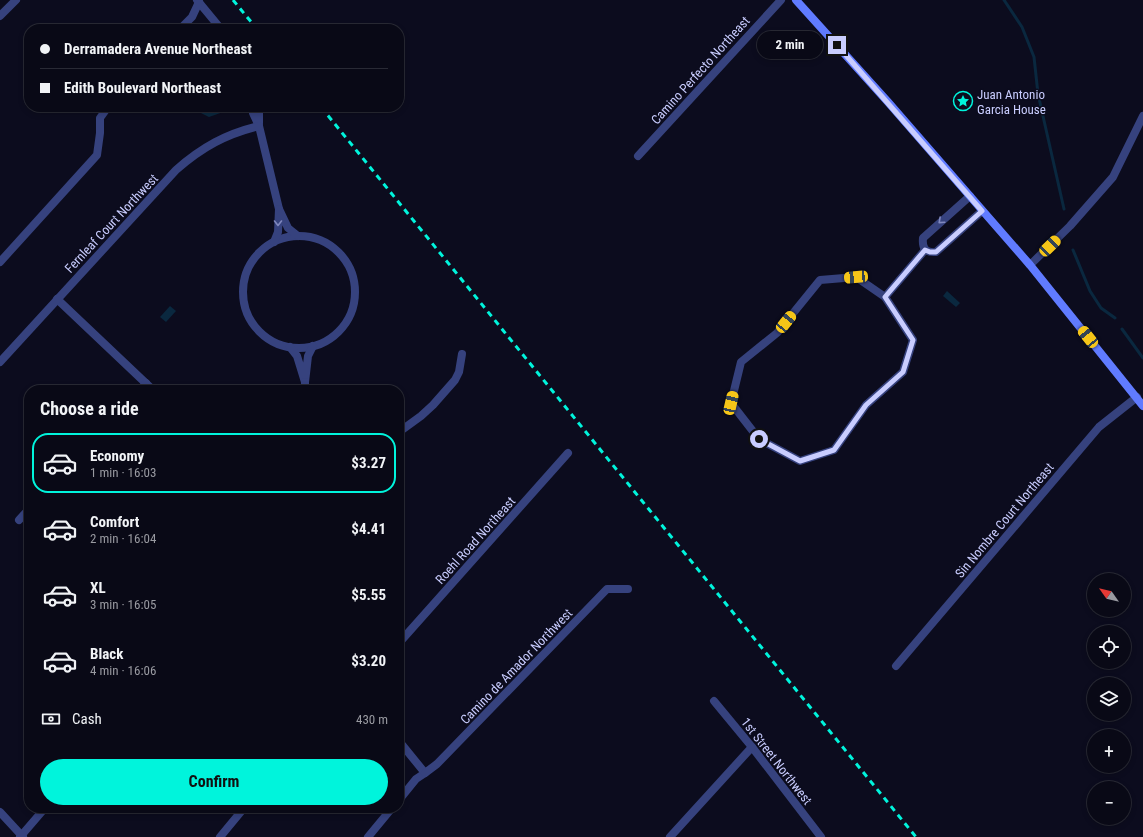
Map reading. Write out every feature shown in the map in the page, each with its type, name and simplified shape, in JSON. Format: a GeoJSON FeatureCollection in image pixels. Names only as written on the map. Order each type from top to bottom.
{"type":"FeatureCollection","features":[{"type":"Feature","properties":{"kind":"street"},"geometry":{"type":"LineString","coordinates":[[0,16],[16,0]]}},
{"type":"Feature","properties":{"kind":"street","name":"Camino Perfecto Northeast"},"geometry":{"type":"LineString","coordinates":[[638,156],[781,0]]}},
{"type":"Feature","properties":{"kind":"street"},"geometry":{"type":"LineString","coordinates":[[796,0],[1030,265],[1143,406]]}},
{"type":"Feature","properties":{"kind":"street"},"geometry":{"type":"LineString","coordinates":[[185,24],[192,17],[198,1]]}},
{"type":"Feature","properties":{"kind":"street"},"geometry":{"type":"LineString","coordinates":[[198,1],[217,24]]}},
{"type":"Feature","properties":{"kind":"street"},"geometry":{"type":"LineString","coordinates":[[0,262],[97,155],[100,133],[100,118],[104,112]]}},
{"type":"Feature","properties":{"kind":"street"},"geometry":{"type":"LineString","coordinates":[[253,112],[259,126],[278,209],[278,232],[274,242]]}},
{"type":"Feature","properties":{"kind":"street"},"geometry":{"type":"LineString","coordinates":[[259,112],[259,126]]}},
{"type":"Feature","properties":{"kind":"street"},"geometry":{"type":"LineString","coordinates":[[1030,265],[1070,226],[1113,177],[1143,116]]}},
{"type":"Feature","properties":{"kind":"street","name":"Fernleaf Court Northwest"},"geometry":{"type":"LineString","coordinates":[[0,362],[176,170],[207,146],[243,130],[259,126]]}},
{"type":"Feature","properties":{"kind":"street"},"geometry":{"type":"LineString","coordinates":[[970,196],[923,238],[922,246],[925,250],[936,252],[982,211]]}},
{"type":"Feature","properties":{"kind":"street"},"geometry":{"type":"LineString","coordinates":[[278,209],[288,228],[298,236]]}},
{"type":"Feature","properties":{"kind":"street"},"geometry":{"type":"LineString","coordinates":[[298,236],[316,239],[332,247],[339,253],[349,267],[354,284],[354,302],[352,311],[343,327],[329,339],[313,346],[300,348],[275,343],[256,328],[249,317],[245,306],[243,293],[248,269],[255,258],[274,242],[298,236]]}},
{"type":"Feature","properties":{"kind":"street"},"geometry":{"type":"LineString","coordinates":[[885,297],[925,250]]}},
{"type":"Feature","properties":{"kind":"street"},"geometry":{"type":"LineString","coordinates":[[856,277],[885,297],[913,340],[903,372],[866,405],[834,450],[800,461],[759,439],[731,403],[741,362],[777,333],[820,280],[856,277]]}},
{"type":"Feature","properties":{"kind":"street"},"geometry":{"type":"LineString","coordinates":[[57,299],[146,383]]}},
{"type":"Feature","properties":{"kind":"street"},"geometry":{"type":"LineString","coordinates":[[305,385],[308,356],[313,346]]}},
{"type":"Feature","properties":{"kind":"street"},"geometry":{"type":"LineString","coordinates":[[290,347],[297,356],[305,385]]}},
{"type":"Feature","properties":{"kind":"street"},"geometry":{"type":"LineString","coordinates":[[404,428],[429,409],[455,380],[459,372],[462,354]]}},
{"type":"Feature","properties":{"kind":"street","name":"Sin Nombre Court Northeast"},"geometry":{"type":"LineString","coordinates":[[896,666],[1099,427],[1137,397]]}},
{"type":"Feature","properties":{"kind":"street","name":"Roehl Road Northeast"},"geometry":{"type":"LineString","coordinates":[[404,638],[568,453]]}},
{"type":"Feature","properties":{"kind":"street"},"geometry":{"type":"LineString","coordinates":[[19,520],[24,514]]}},
{"type":"Feature","properties":{"kind":"street","name":"Camino de Amador Northwest"},"geometry":{"type":"LineString","coordinates":[[425,773],[437,764],[607,589],[628,589]]}},
{"type":"Feature","properties":{"kind":"street","name":"1st Street Northwest"},"geometry":{"type":"LineString","coordinates":[[714,701],[752,747],[821,837]]}},
{"type":"Feature","properties":{"kind":"street"},"geometry":{"type":"LineString","coordinates":[[404,747],[425,773],[416,779],[404,794]]}},
{"type":"Feature","properties":{"kind":"street"},"geometry":{"type":"LineString","coordinates":[[670,837],[752,747]]}},
{"type":"Feature","properties":{"kind":"street"},"geometry":{"type":"LineString","coordinates":[[0,812],[22,836],[41,813]]}},
{"type":"Feature","properties":{"kind":"street"},"geometry":{"type":"LineString","coordinates":[[220,837],[240,813]]}},
{"type":"Feature","properties":{"kind":"street"},"geometry":{"type":"LineString","coordinates":[[368,837],[388,813]]}},
{"type":"Feature","properties":{"kind":"water"},"geometry":{"type":"Polygon","coordinates":[[[200,112],[223,112],[209,117],[200,112]]]}},
{"type":"Feature","properties":{"kind":"water"},"geometry":{"type":"Polygon","coordinates":[[[947,291],[960,303],[956,307],[943,296],[947,291]]]}},
{"type":"Feature","properties":{"kind":"water"},"geometry":{"type":"Polygon","coordinates":[[[170,306],[176,311],[166,322],[160,317],[170,306]]]}},
{"type":"Feature","properties":{"kind":"waterway"},"geometry":{"type":"LineString","coordinates":[[1004,0],[1022,27],[1034,57],[1038,94],[1064,209]]}},
{"type":"Feature","properties":{"kind":"waterway"},"geometry":{"type":"LineString","coordinates":[[1073,250],[1090,291],[1101,308],[1115,318]]}},
{"type":"Feature","properties":{"kind":"waterway"},"geometry":{"type":"LineString","coordinates":[[1122,329],[1143,358]]}},
{"type":"Feature","properties":{"kind":"railway"},"geometry":{"type":"LineString","coordinates":[[233,0],[253,24]]}},
{"type":"Feature","properties":{"kind":"railway"},"geometry":{"type":"LineString","coordinates":[[325,112],[916,837]]}},
{"type":"Feature","properties":{"kind":"place","name":"Juan Antonio Garcia House"},"geometry":{"type":"Point","coordinates":[963,101]}},
{"type":"Feature","properties":{"kind":"route"},"geometry":{"type":"LineString","coordinates":[[759,439],[800,461],[834,450],[866,405],[903,372],[913,340],[885,297],[925,250],[936,252],[982,211],[837,45]]}}]}
